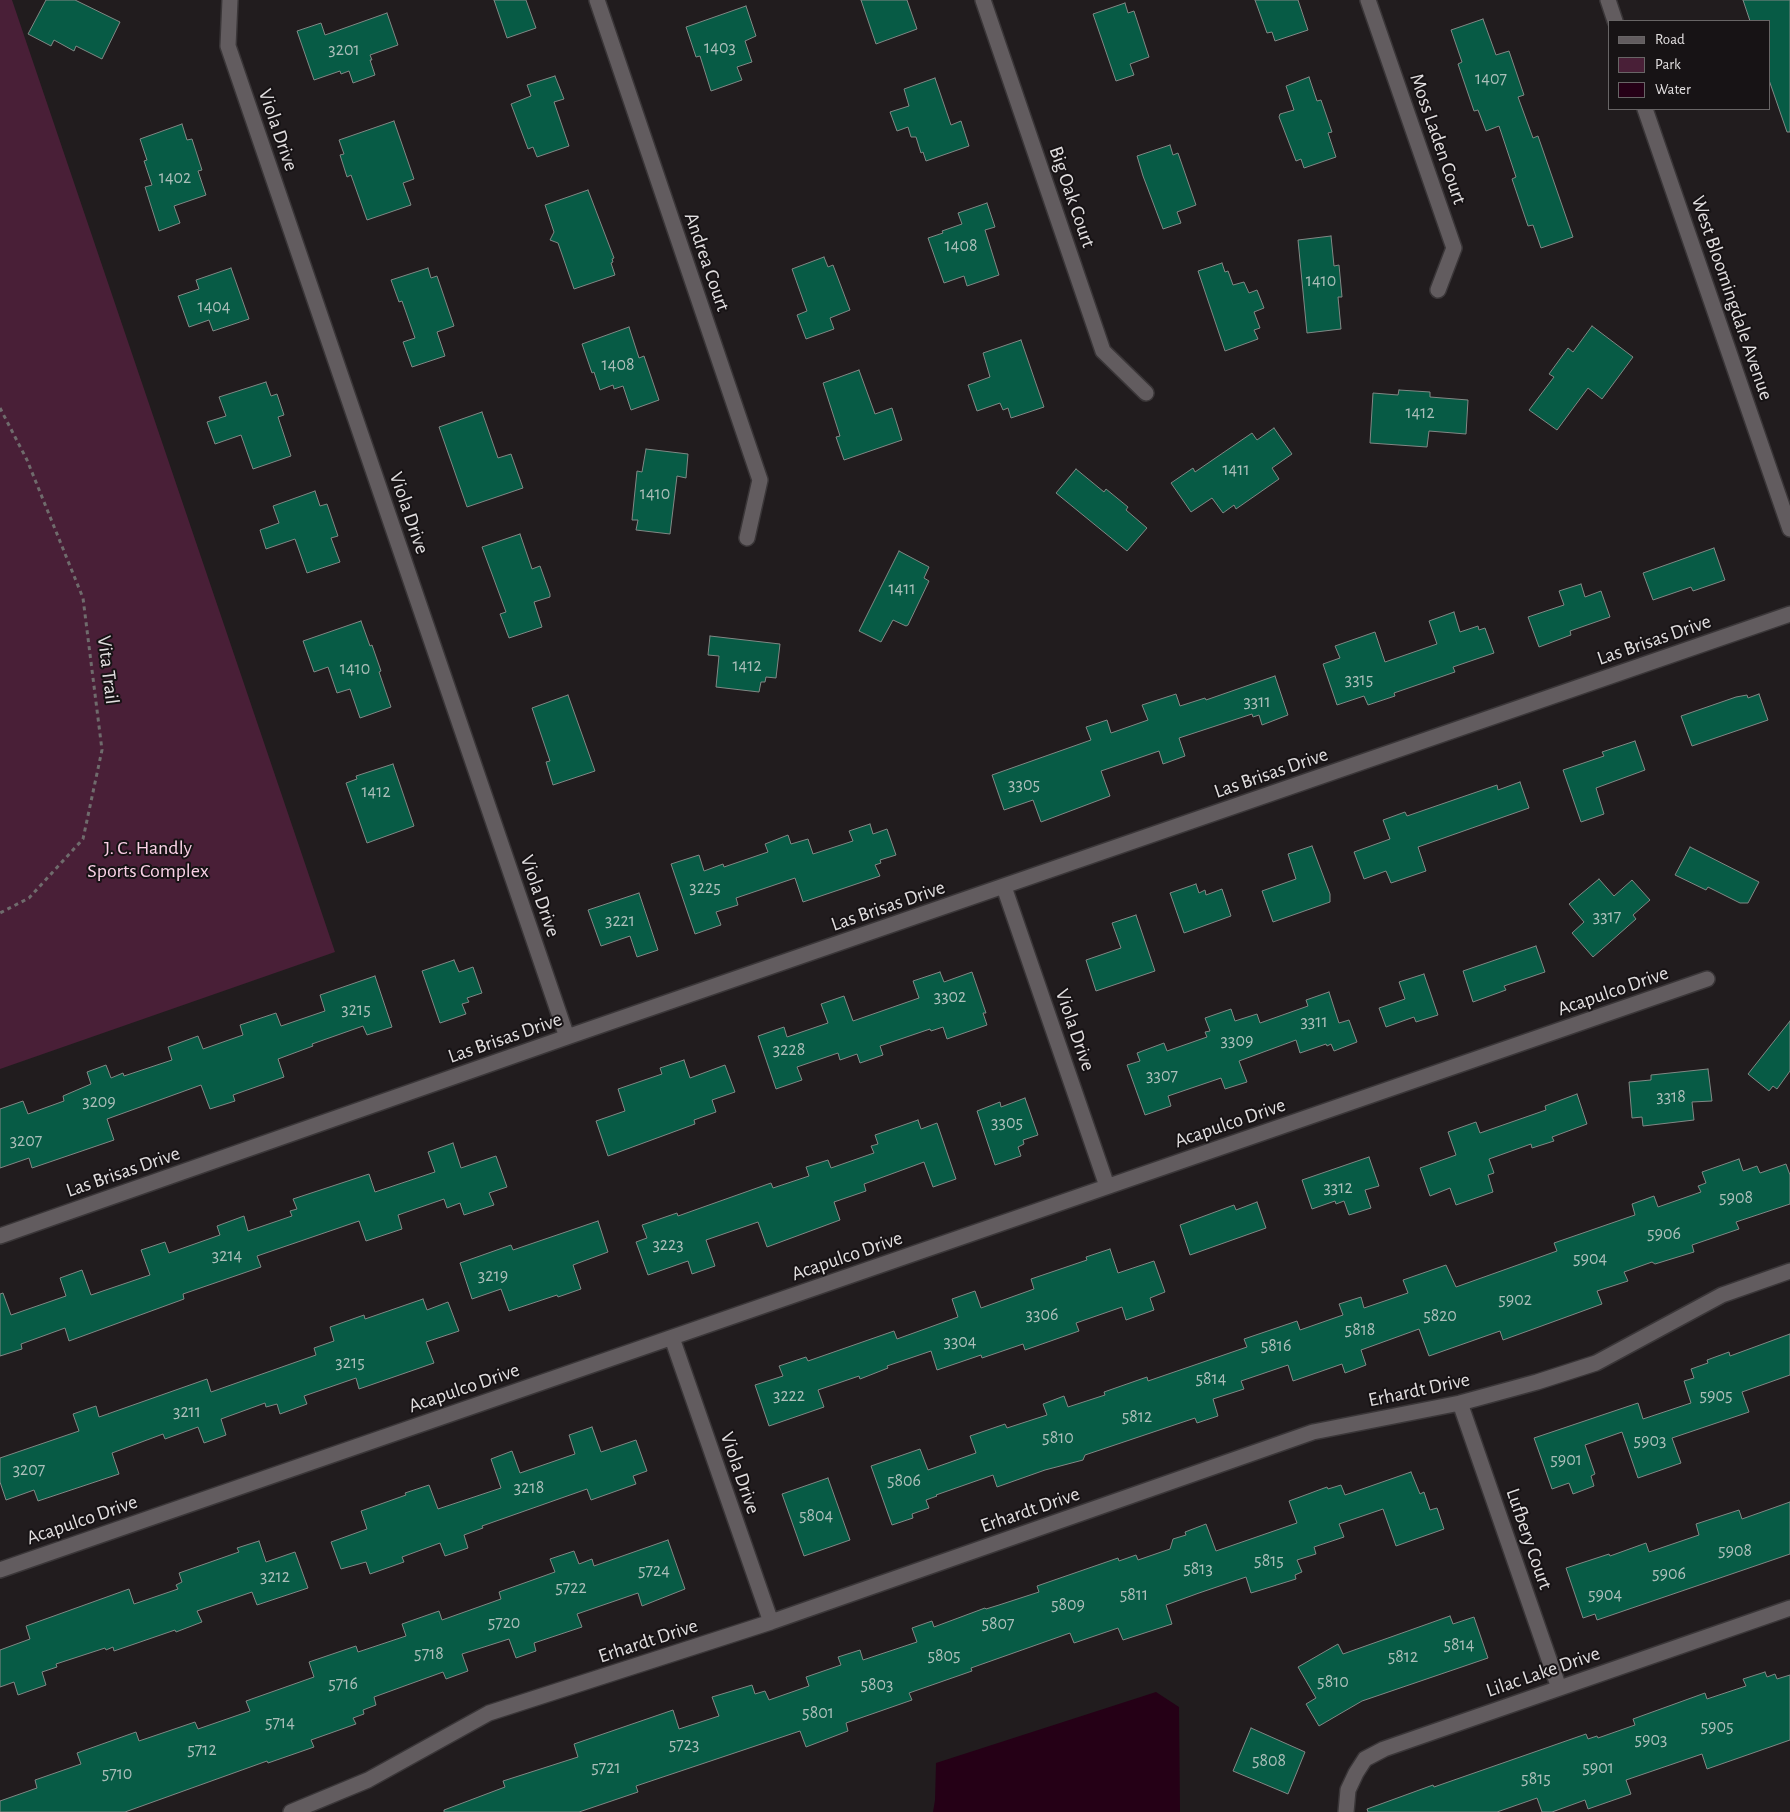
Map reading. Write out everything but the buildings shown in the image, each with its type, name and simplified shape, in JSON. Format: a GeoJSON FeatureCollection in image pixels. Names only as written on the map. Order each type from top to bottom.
{"type":"FeatureCollection","features":[{"type":"Feature","properties":{"kind":"street","name":"Viola Drive"},"geometry":{"type":"LineString","coordinates":[[230,0],[228,46],[567,1037]]}},
{"type":"Feature","properties":{"kind":"street","name":"Andrea Court"},"geometry":{"type":"LineString","coordinates":[[597,0],[760,480],[747,538]]}},
{"type":"Feature","properties":{"kind":"street","name":"Big Oak Court"},"geometry":{"type":"LineString","coordinates":[[983,0],[1103,351],[1146,393]]}},
{"type":"Feature","properties":{"kind":"street","name":"Moss Laden Court"},"geometry":{"type":"LineString","coordinates":[[1368,0],[1454,248],[1438,290]]}},
{"type":"Feature","properties":{"kind":"street"},"geometry":{"type":"LineString","coordinates":[[1608,0],[1615,20]]}},
{"type":"Feature","properties":{"kind":"street","name":"West Bloomingdale Avenue"},"geometry":{"type":"LineString","coordinates":[[1645,110],[1790,529]]}},
{"type":"Feature","properties":{"kind":"street","name":"Las Brisas Drive"},"geometry":{"type":"LineString","coordinates":[[0,1236],[567,1037],[1790,614]]}},
{"type":"Feature","properties":{"kind":"street","name":"Viola Drive"},"geometry":{"type":"LineString","coordinates":[[1004,887],[1107,1186]]}},
{"type":"Feature","properties":{"kind":"street","name":"Acapulco Drive"},"geometry":{"type":"LineString","coordinates":[[0,1570],[1707,979]]}},
{"type":"Feature","properties":{"kind":"street","name":"Erhardt Drive"},"geometry":{"type":"LineString","coordinates":[[291,1812],[368,1780],[489,1713],[771,1622],[1313,1432],[1460,1403],[1537,1382],[1596,1363],[1722,1295],[1790,1271]]}},
{"type":"Feature","properties":{"kind":"street","name":"Viola Drive"},"geometry":{"type":"LineString","coordinates":[[672,1338],[771,1622]]}},
{"type":"Feature","properties":{"kind":"street","name":"Lufbery Court"},"geometry":{"type":"LineString","coordinates":[[1460,1403],[1559,1688]]}},
{"type":"Feature","properties":{"kind":"street","name":"Lilac Lake Drive"},"geometry":{"type":"LineString","coordinates":[[1346,1812],[1348,1790],[1356,1773],[1365,1759],[1384,1748],[1790,1608]]}},
{"type":"Feature","properties":{"kind":"path","name":"Vita Trail"},"geometry":{"type":"LineString","coordinates":[[0,408],[27,460],[83,598],[102,750],[83,839],[29,898],[0,913]]}},
{"type":"Feature","properties":{"kind":"green space","name":"J. C. Handly Sports Complex"},"geometry":{"type":"Polygon","coordinates":[[[0,0],[12,0],[335,952],[0,1069],[0,0]]]}},
{"type":"Feature","properties":{"kind":"water"},"geometry":{"type":"Polygon","coordinates":[[[1156,1692],[1179,1707],[1180,1812],[933,1812],[936,1763],[1156,1692]]]}}]}
